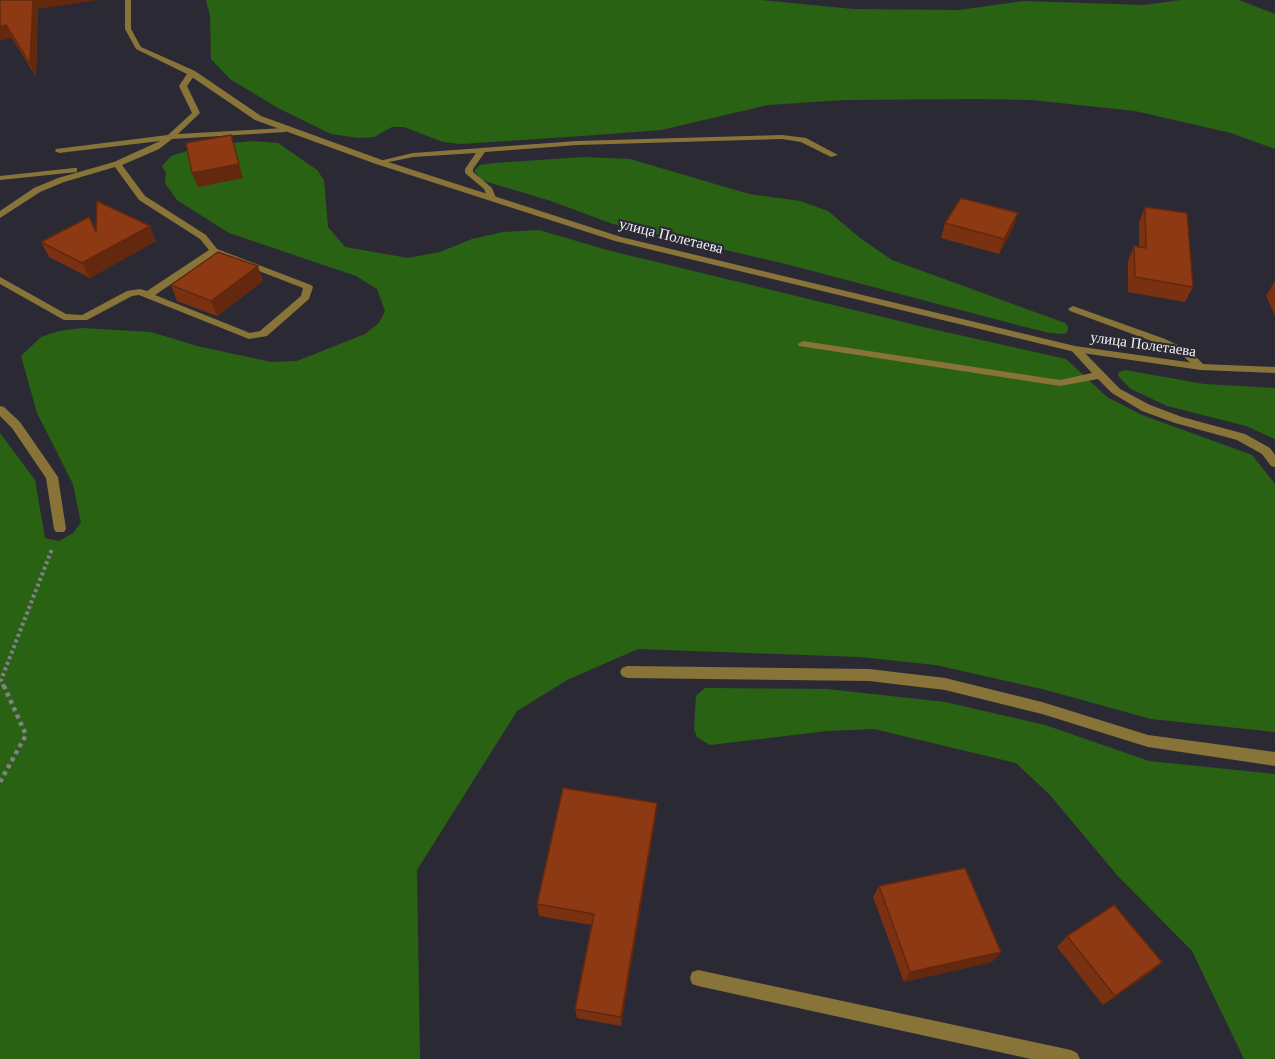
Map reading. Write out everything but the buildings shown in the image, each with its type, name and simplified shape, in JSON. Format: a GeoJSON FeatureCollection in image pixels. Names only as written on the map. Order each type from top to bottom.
{"type":"FeatureCollection","features":[{"type":"Feature","properties":{"kind":"street","name":"улица Полетаева"},"geometry":{"type":"LineString","coordinates":[[129,0],[128,29],[138,48],[192,73],[258,118],[285,130],[379,162],[618,239],[1075,349],[1201,367],[1275,370]]}},
{"type":"Feature","properties":{"kind":"street"},"geometry":{"type":"LineString","coordinates":[[0,178],[99,168],[117,164],[156,147],[196,113],[183,86],[192,73]]}},
{"type":"Feature","properties":{"kind":"street"},"geometry":{"type":"LineString","coordinates":[[59,151],[170,137],[285,130]]}},
{"type":"Feature","properties":{"kind":"street"},"geometry":{"type":"LineString","coordinates":[[379,162],[413,155],[577,143],[782,137],[803,140],[834,156]]}},
{"type":"Feature","properties":{"kind":"street"},"geometry":{"type":"LineString","coordinates":[[482,150],[469,169],[469,173],[488,189],[492,198]]}},
{"type":"Feature","properties":{"kind":"street"},"geometry":{"type":"LineString","coordinates":[[0,280],[64,317],[84,318],[130,293],[140,292],[249,336],[263,334],[306,297],[308,287],[214,251],[203,237],[142,198],[117,164]]}},
{"type":"Feature","properties":{"kind":"street"},"geometry":{"type":"LineString","coordinates":[[0,215],[37,190],[99,168]]}},
{"type":"Feature","properties":{"kind":"street"},"geometry":{"type":"LineString","coordinates":[[148,295],[214,251]]}},
{"type":"Feature","properties":{"kind":"street"},"geometry":{"type":"LineString","coordinates":[[1073,309],[1161,341],[1186,353],[1201,367]]}},
{"type":"Feature","properties":{"kind":"street"},"geometry":{"type":"LineString","coordinates":[[803,344],[1060,384],[1099,375]]}},
{"type":"Feature","properties":{"kind":"street"},"geometry":{"type":"LineString","coordinates":[[1075,349],[1116,392],[1146,408],[1179,420],[1241,437],[1271,452],[1275,462]]}},
{"type":"Feature","properties":{"kind":"street"},"geometry":{"type":"LineString","coordinates":[[0,410],[16,425],[52,477],[60,529]]}},
{"type":"Feature","properties":{"kind":"street"},"geometry":{"type":"LineString","coordinates":[[627,672],[869,675],[945,684],[1042,708],[1148,741],[1275,759]]}},
{"type":"Feature","properties":{"kind":"street"},"geometry":{"type":"LineString","coordinates":[[698,978],[1071,1059]]}},
{"type":"Feature","properties":{"kind":"path"},"geometry":{"type":"LineString","coordinates":[[0,782],[26,735],[1,680],[60,529]]}},
{"type":"Feature","properties":{"kind":"green space"},"geometry":{"type":"Polygon","coordinates":[[[206,0],[761,0],[853,9],[959,10],[1024,1],[1144,5],[1181,0],[1239,0],[1275,14],[1275,149],[1231,133],[1135,111],[1032,100],[979,99],[844,100],[768,105],[661,130],[461,144],[443,142],[404,127],[392,127],[374,137],[359,138],[331,134],[278,108],[230,79],[211,59],[210,16],[206,0]]]}},
{"type":"Feature","properties":{"kind":"green space"},"geometry":{"type":"Polygon","coordinates":[[[253,141],[278,143],[317,170],[324,180],[328,227],[345,247],[408,258],[440,252],[472,239],[503,232],[539,230],[607,250],[1066,359],[1107,397],[1142,415],[1252,455],[1275,484],[1275,732],[1151,719],[1046,690],[936,665],[860,657],[638,649],[567,680],[517,711],[417,870],[420,1059],[0,1059],[0,433],[35,480],[45,538],[59,541],[73,533],[81,523],[73,484],[37,413],[21,356],[41,337],[59,331],[82,328],[151,332],[197,346],[271,362],[297,361],[365,334],[379,323],[385,311],[377,289],[356,276],[229,233],[177,200],[165,183],[166,173],[162,166],[171,156],[202,146],[253,141]]]}},
{"type":"Feature","properties":{"kind":"green space"},"geometry":{"type":"Polygon","coordinates":[[[584,157],[630,159],[749,194],[800,201],[828,211],[860,238],[892,260],[1065,323],[1068,331],[1065,334],[1050,333],[786,264],[613,224],[551,201],[481,180],[474,171],[480,165],[494,163],[584,157]]]}},
{"type":"Feature","properties":{"kind":"green space"},"geometry":{"type":"Polygon","coordinates":[[[1125,370],[1204,384],[1275,388],[1275,439],[1246,426],[1167,406],[1131,389],[1118,376],[1119,372],[1125,370]]]}},
{"type":"Feature","properties":{"kind":"green space"},"geometry":{"type":"Polygon","coordinates":[[[705,688],[827,689],[945,702],[1045,725],[1149,761],[1275,774],[1275,1059],[1244,1059],[1192,951],[1117,875],[1050,795],[1016,763],[874,729],[827,731],[710,745],[697,737],[694,729],[696,696],[705,688]]]}}]}
